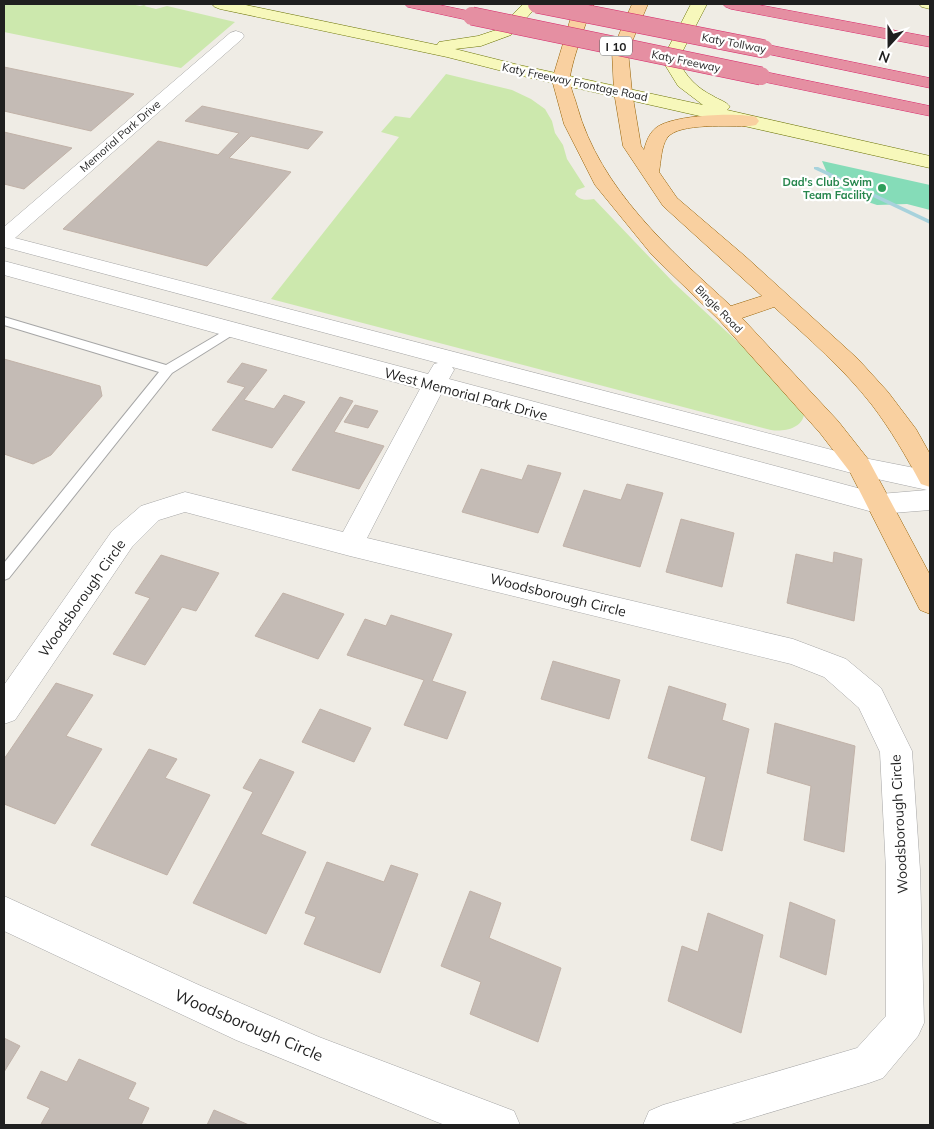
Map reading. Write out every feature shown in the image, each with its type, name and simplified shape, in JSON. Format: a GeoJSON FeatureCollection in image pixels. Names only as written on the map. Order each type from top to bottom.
{"type":"FeatureCollection","features":[{"type":"Feature","properties":{"kind":"highway","name":"Katy Freeway"},"geometry":{"type":"LineString","coordinates":[[413,4],[930,111]]}},
{"type":"Feature","properties":{"kind":"highway","name":"Katy Tollway"},"geometry":{"type":"LineString","coordinates":[[537,4],[765,43],[930,68]]}},
{"type":"Feature","properties":{"kind":"highway","name":"Katy Tollway"},"geometry":{"type":"LineString","coordinates":[[602,4],[930,83]]}},
{"type":"Feature","properties":{"kind":"highway"},"geometry":{"type":"LineString","coordinates":[[731,4],[930,42]]}},
{"type":"Feature","properties":{"kind":"main road","name":"Katy Freeway Frontage Road"},"geometry":{"type":"LineString","coordinates":[[220,4],[414,44],[561,80],[623,92],[930,162]]}},
{"type":"Feature","properties":{"kind":"main road"},"geometry":{"type":"LineString","coordinates":[[414,44],[451,45],[481,41],[505,32],[531,4]]}},
{"type":"Feature","properties":{"kind":"main road"},"geometry":{"type":"LineString","coordinates":[[561,80],[580,14],[586,4]]}},
{"type":"Feature","properties":{"kind":"main road"},"geometry":{"type":"LineString","coordinates":[[640,4],[620,51],[623,92],[632,146],[670,202],[778,298],[850,366],[880,398],[908,434],[930,479]]}},
{"type":"Feature","properties":{"kind":"main road"},"geometry":{"type":"LineString","coordinates":[[699,4],[670,60],[673,70],[692,91],[707,101],[750,121]]}},
{"type":"Feature","properties":{"kind":"main road","name":"Bingle Road"},"geometry":{"type":"LineString","coordinates":[[561,80],[573,124],[605,185],[659,251],[727,316],[829,427],[859,466],[930,602]]}},
{"type":"Feature","properties":{"kind":"main road"},"geometry":{"type":"LineString","coordinates":[[650,172],[658,137],[667,130],[691,123],[750,121]]}},
{"type":"Feature","properties":{"kind":"main road"},"geometry":{"type":"LineString","coordinates":[[727,316],[778,298]]}},
{"type":"Feature","properties":{"kind":"street","name":"Memorial Park Drive"},"geometry":{"type":"LineString","coordinates":[[4,237],[236,36]]}},
{"type":"Feature","properties":{"kind":"street","name":"West Memorial Park Drive"},"geometry":{"type":"LineString","coordinates":[[4,241],[448,360],[859,466],[930,479]]}},
{"type":"Feature","properties":{"kind":"street","name":"West Memorial Park Drive"},"geometry":{"type":"LineString","coordinates":[[4,268],[433,386],[880,504],[930,500]]}},
{"type":"Feature","properties":{"kind":"street"},"geometry":{"type":"LineString","coordinates":[[233,331],[252,308]]}},
{"type":"Feature","properties":{"kind":"street"},"geometry":{"type":"LineString","coordinates":[[350,545],[448,360]]}},
{"type":"Feature","properties":{"kind":"street","name":"Woodsborough Circle"},"geometry":{"type":"LineString","coordinates":[[4,710],[122,539],[150,513],[185,502],[350,545],[794,652],[835,668],[870,698],[896,751],[903,870],[905,1023],[869,1064],[662,1125]]}},
{"type":"Feature","properties":{"kind":"street","name":"Woodsborough Circle"},"geometry":{"type":"LineString","coordinates":[[4,913],[214,1012],[437,1104],[500,1125]]}},
{"type":"Feature","properties":{"kind":"lane"},"geometry":{"type":"LineString","coordinates":[[4,322],[168,370]]}},
{"type":"Feature","properties":{"kind":"lane"},"geometry":{"type":"LineString","coordinates":[[4,574],[168,370],[233,331]]}},
{"type":"Feature","properties":{"kind":"green space"},"geometry":{"type":"Polygon","coordinates":[[[4,4],[131,4],[140,6],[148,4],[144,6],[156,9],[167,6],[235,22],[181,68],[4,32],[4,4]]]}},
{"type":"Feature","properties":{"kind":"green space"},"geometry":{"type":"Polygon","coordinates":[[[446,74],[512,90],[531,99],[545,109],[552,121],[555,133],[563,145],[567,159],[585,187],[577,190],[575,194],[581,199],[594,199],[674,283],[741,345],[804,415],[799,424],[786,430],[771,430],[271,299],[399,137],[381,132],[395,116],[410,118],[446,74]]]}},
{"type":"Feature","properties":{"kind":"green space","name":"Dad's Club Swim Team Facility"},"geometry":{"type":"Polygon","coordinates":[[[822,161],[930,185],[930,210],[907,204],[877,205],[835,191],[822,161]]]}},
{"type":"Feature","properties":{"kind":"building"},"geometry":{"type":"Polygon","coordinates":[[[4,67],[134,94],[91,131],[4,111],[4,67]]]}},
{"type":"Feature","properties":{"kind":"building"},"geometry":{"type":"Polygon","coordinates":[[[202,106],[323,132],[308,149],[251,136],[229,158],[291,172],[207,266],[63,229],[158,141],[218,155],[239,133],[185,121],[202,106]]]}},
{"type":"Feature","properties":{"kind":"building"},"geometry":{"type":"Polygon","coordinates":[[[4,132],[72,148],[24,189],[4,184],[4,132]]]}},
{"type":"Feature","properties":{"kind":"building"},"geometry":{"type":"Polygon","coordinates":[[[4,359],[100,386],[102,396],[51,455],[33,464],[4,454],[4,359]]]}},
{"type":"Feature","properties":{"kind":"building"},"geometry":{"type":"Polygon","coordinates":[[[242,363],[267,370],[244,400],[274,409],[284,395],[305,402],[272,448],[212,430],[245,387],[227,382],[242,363]]]}},
{"type":"Feature","properties":{"kind":"building"},"geometry":{"type":"Polygon","coordinates":[[[340,397],[353,401],[334,432],[384,446],[359,489],[292,470],[340,397]]]}},
{"type":"Feature","properties":{"kind":"building"},"geometry":{"type":"Polygon","coordinates":[[[355,405],[378,411],[368,428],[344,422],[355,405]]]}},
{"type":"Feature","properties":{"kind":"building"},"geometry":{"type":"Polygon","coordinates":[[[528,465],[561,473],[538,533],[462,512],[481,469],[522,480],[528,465]]]}},
{"type":"Feature","properties":{"kind":"building"},"geometry":{"type":"Polygon","coordinates":[[[627,484],[663,493],[640,567],[563,546],[584,490],[621,500],[627,484]]]}},
{"type":"Feature","properties":{"kind":"building"},"geometry":{"type":"Polygon","coordinates":[[[681,519],[734,533],[722,587],[666,572],[681,519]]]}},
{"type":"Feature","properties":{"kind":"building"},"geometry":{"type":"Polygon","coordinates":[[[834,552],[862,559],[854,621],[787,603],[796,554],[833,563],[834,552]]]}},
{"type":"Feature","properties":{"kind":"building"},"geometry":{"type":"Polygon","coordinates":[[[161,555],[219,573],[196,611],[182,607],[145,665],[113,654],[150,598],[135,593],[161,555]]]}},
{"type":"Feature","properties":{"kind":"building"},"geometry":{"type":"Polygon","coordinates":[[[283,593],[344,614],[318,659],[255,636],[283,593]]]}},
{"type":"Feature","properties":{"kind":"building"},"geometry":{"type":"Polygon","coordinates":[[[391,615],[452,634],[432,681],[466,692],[447,739],[404,725],[424,680],[347,655],[365,619],[386,626],[391,615]]]}},
{"type":"Feature","properties":{"kind":"building"},"geometry":{"type":"Polygon","coordinates":[[[553,661],[620,680],[609,719],[541,699],[553,661]]]}},
{"type":"Feature","properties":{"kind":"building"},"geometry":{"type":"Polygon","coordinates":[[[56,683],[93,695],[66,736],[102,749],[55,824],[4,804],[4,759],[56,683]]]}},
{"type":"Feature","properties":{"kind":"building"},"geometry":{"type":"Polygon","coordinates":[[[669,686],[726,704],[722,720],[749,729],[722,851],[691,840],[706,777],[648,758],[669,686]]]}},
{"type":"Feature","properties":{"kind":"building"},"geometry":{"type":"Polygon","coordinates":[[[320,709],[371,728],[354,762],[302,742],[320,709]]]}},
{"type":"Feature","properties":{"kind":"building"},"geometry":{"type":"Polygon","coordinates":[[[775,723],[855,746],[844,852],[804,840],[811,786],[767,773],[775,723]]]}},
{"type":"Feature","properties":{"kind":"building"},"geometry":{"type":"Polygon","coordinates":[[[149,749],[177,759],[165,778],[210,795],[167,875],[91,845],[149,749]]]}},
{"type":"Feature","properties":{"kind":"building"},"geometry":{"type":"Polygon","coordinates":[[[260,759],[294,772],[261,834],[306,852],[266,934],[193,903],[253,792],[243,788],[260,759]]]}},
{"type":"Feature","properties":{"kind":"building"},"geometry":{"type":"Polygon","coordinates":[[[327,862],[384,882],[391,865],[418,874],[380,973],[304,944],[316,917],[305,913],[327,862]]]}},
{"type":"Feature","properties":{"kind":"building"},"geometry":{"type":"Polygon","coordinates":[[[470,891],[501,903],[489,938],[561,968],[538,1042],[470,1014],[481,982],[441,966],[470,891]]]}},
{"type":"Feature","properties":{"kind":"building"},"geometry":{"type":"Polygon","coordinates":[[[790,902],[835,920],[826,975],[780,957],[790,902]]]}},
{"type":"Feature","properties":{"kind":"building"},"geometry":{"type":"Polygon","coordinates":[[[708,913],[763,935],[741,1033],[668,1001],[682,946],[698,952],[708,913]]]}},
{"type":"Feature","properties":{"kind":"building"},"geometry":{"type":"Polygon","coordinates":[[[4,1038],[20,1046],[4,1072],[4,1038]]]}},
{"type":"Feature","properties":{"kind":"building"},"geometry":{"type":"Polygon","coordinates":[[[79,1059],[136,1083],[128,1099],[149,1108],[141,1125],[41,1124],[50,1108],[27,1098],[41,1071],[67,1082],[79,1059]]]}},
{"type":"Feature","properties":{"kind":"building"},"geometry":{"type":"Polygon","coordinates":[[[214,1110],[249,1125],[207,1125],[214,1110]]]}},
{"type":"Feature","properties":{"kind":"waterway"},"geometry":{"type":"LineString","coordinates":[[816,168],[930,222]]}},
{"type":"Feature","properties":{"kind":"place","name":"Dad's Club Swim Team Facility"},"geometry":{"type":"Point","coordinates":[882,188]}}]}
